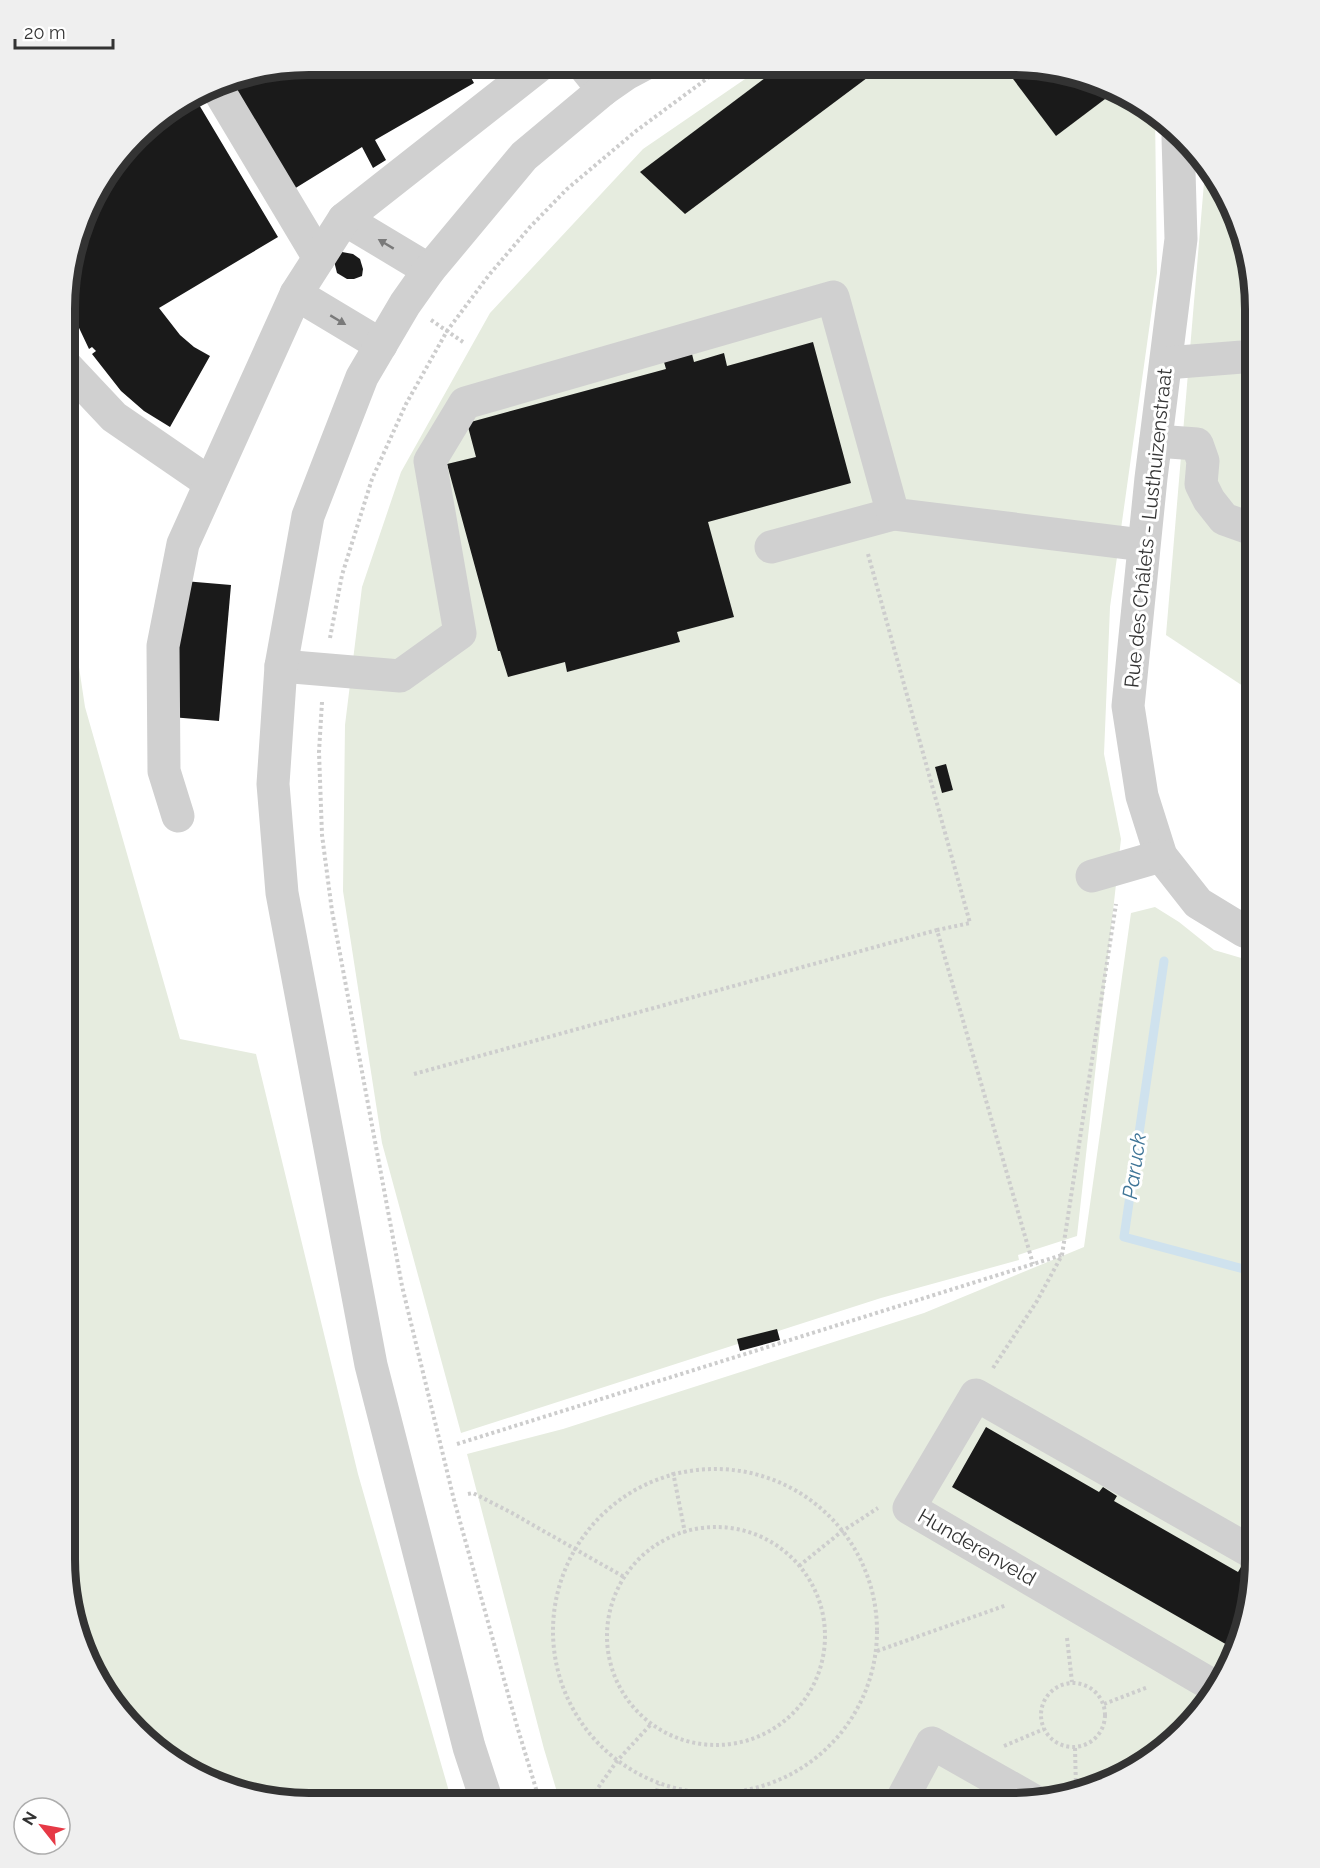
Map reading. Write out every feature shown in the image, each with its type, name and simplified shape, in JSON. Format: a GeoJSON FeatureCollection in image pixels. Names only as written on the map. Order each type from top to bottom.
{"type":"FeatureCollection","features":[{"type":"Feature","properties":{"kind":"street"},"geometry":{"type":"LineString","coordinates":[[178,816],[164,771],[163,645],[183,544],[296,294],[344,219],[527,75]]}},
{"type":"Feature","properties":{"kind":"street"},"geometry":{"type":"LineString","coordinates":[[484,1793],[469,1747],[371,1365],[282,893],[273,784],[281,666],[308,516],[362,377],[405,304],[429,270],[524,156],[626,75]]}},
{"type":"Feature","properties":{"kind":"street"},"geometry":{"type":"LineString","coordinates":[[220,93],[319,258]]}},
{"type":"Feature","properties":{"kind":"street","name":"Rue des Châlets - Lusthuizenstraat"},"geometry":{"type":"LineString","coordinates":[[1178,146],[1180,239],[1143,545],[1128,706],[1142,796],[1161,856],[1198,903],[1245,931]]}},
{"type":"Feature","properties":{"kind":"street"},"geometry":{"type":"LineString","coordinates":[[344,219],[429,270]]}},
{"type":"Feature","properties":{"kind":"street"},"geometry":{"type":"LineString","coordinates":[[296,294],[381,345]]}},
{"type":"Feature","properties":{"kind":"street"},"geometry":{"type":"LineString","coordinates":[[281,666],[400,676],[460,633],[430,461],[465,404],[833,297],[893,514]]}},
{"type":"Feature","properties":{"kind":"street"},"geometry":{"type":"LineString","coordinates":[[1166,363],[1245,357]]}},
{"type":"Feature","properties":{"kind":"street"},"geometry":{"type":"LineString","coordinates":[[75,376],[114,417],[210,483]]}},
{"type":"Feature","properties":{"kind":"street"},"geometry":{"type":"LineString","coordinates":[[1156,441],[1197,444],[1203,461],[1201,484],[1209,500],[1224,519],[1245,526]]}},
{"type":"Feature","properties":{"kind":"street"},"geometry":{"type":"LineString","coordinates":[[771,547],[893,514],[1143,545]]}},
{"type":"Feature","properties":{"kind":"street"},"geometry":{"type":"LineString","coordinates":[[1106,872],[1161,856]]}},
{"type":"Feature","properties":{"kind":"street"},"geometry":{"type":"LineString","coordinates":[[976,1395],[1245,1548]]}},
{"type":"Feature","properties":{"kind":"street","name":"Hunderenveld"},"geometry":{"type":"LineString","coordinates":[[976,1395],[909,1508],[1209,1683]]}},
{"type":"Feature","properties":{"kind":"street"},"geometry":{"type":"LineString","coordinates":[[905,1793],[932,1743],[1019,1792]]}},
{"type":"Feature","properties":{"kind":"path"},"geometry":{"type":"LineString","coordinates":[[537,1793],[454,1500],[398,1263],[332,911],[322,835],[319,752],[324,669],[342,575],[372,479],[406,404],[447,331],[489,275],[530,227],[567,189],[636,131],[712,75]]}},
{"type":"Feature","properties":{"kind":"path"},"geometry":{"type":"LineString","coordinates":[[414,1074],[937,930],[970,923],[859,523]]}},
{"type":"Feature","properties":{"kind":"path"},"geometry":{"type":"LineString","coordinates":[[976,1395],[1037,1301],[1062,1255],[1106,872]]}},
{"type":"Feature","properties":{"kind":"path"},"geometry":{"type":"LineString","coordinates":[[937,930],[1033,1264]]}},
{"type":"Feature","properties":{"kind":"path"},"geometry":{"type":"LineString","coordinates":[[457,1444],[1062,1255]]}},
{"type":"Feature","properties":{"kind":"path"},"geometry":{"type":"LineString","coordinates":[[692,1793],[679,1791],[646,1779],[617,1761],[579,1719],[562,1686],[554,1652],[555,1612],[560,1581],[576,1550],[596,1521],[619,1498],[646,1482],[673,1471],[710,1467],[743,1470],[777,1479],[822,1509],[841,1532],[864,1574],[873,1598],[877,1622],[877,1651],[870,1686],[859,1710],[840,1737],[816,1759],[779,1780],[745,1793]]}},
{"type":"Feature","properties":{"kind":"path"},"geometry":{"type":"LineString","coordinates":[[673,1471],[685,1533]]}},
{"type":"Feature","properties":{"kind":"path"},"geometry":{"type":"LineString","coordinates":[[468,1494],[473,1493],[496,1505],[624,1577]]}},
{"type":"Feature","properties":{"kind":"path"},"geometry":{"type":"LineString","coordinates":[[800,1566],[841,1532],[883,1505],[893,1503],[909,1508]]}},
{"type":"Feature","properties":{"kind":"path"},"geometry":{"type":"LineString","coordinates":[[711,1528],[752,1533],[792,1557],[807,1575],[819,1597],[826,1621],[826,1650],[818,1676],[804,1699],[784,1720],[749,1739],[714,1744],[684,1740],[661,1730],[644,1718],[620,1691],[610,1669],[606,1649],[607,1624],[612,1603],[624,1577],[644,1556],[661,1543],[685,1533],[711,1528]]}},
{"type":"Feature","properties":{"kind":"path"},"geometry":{"type":"LineString","coordinates":[[877,1651],[1050,1589]]}},
{"type":"Feature","properties":{"kind":"path"},"geometry":{"type":"LineString","coordinates":[[1072,1682],[1082,1683],[1094,1689],[1104,1704],[1106,1720],[1098,1737],[1084,1746],[1075,1748],[1062,1746],[1051,1740],[1040,1717],[1042,1704],[1047,1696],[1060,1685],[1072,1682]]}},
{"type":"Feature","properties":{"kind":"path"},"geometry":{"type":"LineString","coordinates":[[594,1793],[617,1761],[652,1723]]}},
{"type":"Feature","properties":{"kind":"path"},"geometry":{"type":"LineString","coordinates":[[1075,1748],[1076,1784]]}},
{"type":"Feature","properties":{"kind":"path"},"geometry":{"type":"LineString","coordinates":[[657,1793],[660,1784]]}},
{"type":"Feature","properties":{"kind":"shaded area"},"geometry":{"type":"Polygon","coordinates":[[[751,75],[1042,77],[1072,83],[1101,93],[1128,106],[1155,125],[1157,273],[1110,607],[1104,754],[1121,839],[1077,1236],[1018,1255],[1019,1260],[881,1298],[461,1433],[382,1143],[343,891],[345,725],[362,587],[401,472],[490,313],[643,149],[751,75]]]}},
{"type":"Feature","properties":{"kind":"shaded area"},"geometry":{"type":"Polygon","coordinates":[[[1204,177],[1233,234],[1243,278],[1245,309],[1245,687],[1166,635],[1204,177]]]}},
{"type":"Feature","properties":{"kind":"shaded area"},"geometry":{"type":"Polygon","coordinates":[[[75,641],[85,707],[180,1039],[256,1054],[358,1474],[449,1793],[278,1791],[234,1781],[192,1762],[155,1735],[114,1689],[87,1634],[77,1590],[75,1559],[75,641]]]}},
{"type":"Feature","properties":{"kind":"shaded area"},"geometry":{"type":"Polygon","coordinates":[[[1155,907],[1179,922],[1214,950],[1245,959],[1245,1559],[1241,1605],[1233,1634],[1206,1689],[1165,1735],[1141,1754],[1101,1775],[1057,1789],[1011,1793],[557,1793],[467,1454],[563,1429],[924,1313],[1084,1247],[1131,913],[1155,907]]]}},
{"type":"Feature","properties":{"kind":"building"},"geometry":{"type":"Polygon","coordinates":[[[309,75],[470,75],[474,83],[375,140],[386,160],[373,168],[362,147],[294,189],[235,87],[263,79],[309,75]]]}},
{"type":"Feature","properties":{"kind":"building"},"geometry":{"type":"Polygon","coordinates":[[[769,75],[871,75],[685,214],[640,172],[769,75]]]}},
{"type":"Feature","properties":{"kind":"building"},"geometry":{"type":"Polygon","coordinates":[[[1010,75],[1057,79],[1108,96],[1056,136],[1010,75]]]}},
{"type":"Feature","properties":{"kind":"building"},"geometry":{"type":"Polygon","coordinates":[[[198,103],[278,237],[159,308],[180,335],[194,347],[210,356],[170,427],[144,411],[121,391],[92,354],[96,351],[92,347],[89,349],[75,319],[75,309],[79,263],[93,219],[114,179],[133,155],[167,123],[198,103]]]}},
{"type":"Feature","properties":{"kind":"building"},"geometry":{"type":"Polygon","coordinates":[[[342,252],[353,254],[360,259],[363,269],[362,276],[347,279],[337,273],[334,261],[342,252]]]}},
{"type":"Feature","properties":{"kind":"building"},"geometry":{"type":"Polygon","coordinates":[[[813,342],[851,483],[708,522],[734,617],[677,632],[680,642],[567,672],[565,662],[508,677],[500,651],[498,651],[447,464],[476,457],[467,423],[666,369],[664,362],[692,354],[694,362],[724,353],[727,366],[813,342]]]}},
{"type":"Feature","properties":{"kind":"building"},"geometry":{"type":"Polygon","coordinates":[[[184,581],[231,585],[219,721],[171,717],[184,581]]]}},
{"type":"Feature","properties":{"kind":"building"},"geometry":{"type":"Polygon","coordinates":[[[946,764],[953,790],[942,793],[935,767],[946,764]]]}},
{"type":"Feature","properties":{"kind":"building"},"geometry":{"type":"Polygon","coordinates":[[[777,1329],[780,1340],[740,1351],[737,1339],[777,1329]]]}},
{"type":"Feature","properties":{"kind":"building"},"geometry":{"type":"Polygon","coordinates":[[[986,1427],[1099,1492],[1103,1487],[1117,1496],[1114,1501],[1238,1572],[1241,1567],[1244,1569],[1241,1605],[1228,1646],[952,1487],[986,1427]]]}},
{"type":"Feature","properties":{"kind":"waterway","name":"Paruck"},"geometry":{"type":"LineString","coordinates":[[1164,961],[1124,1237],[1245,1269]]}}]}
